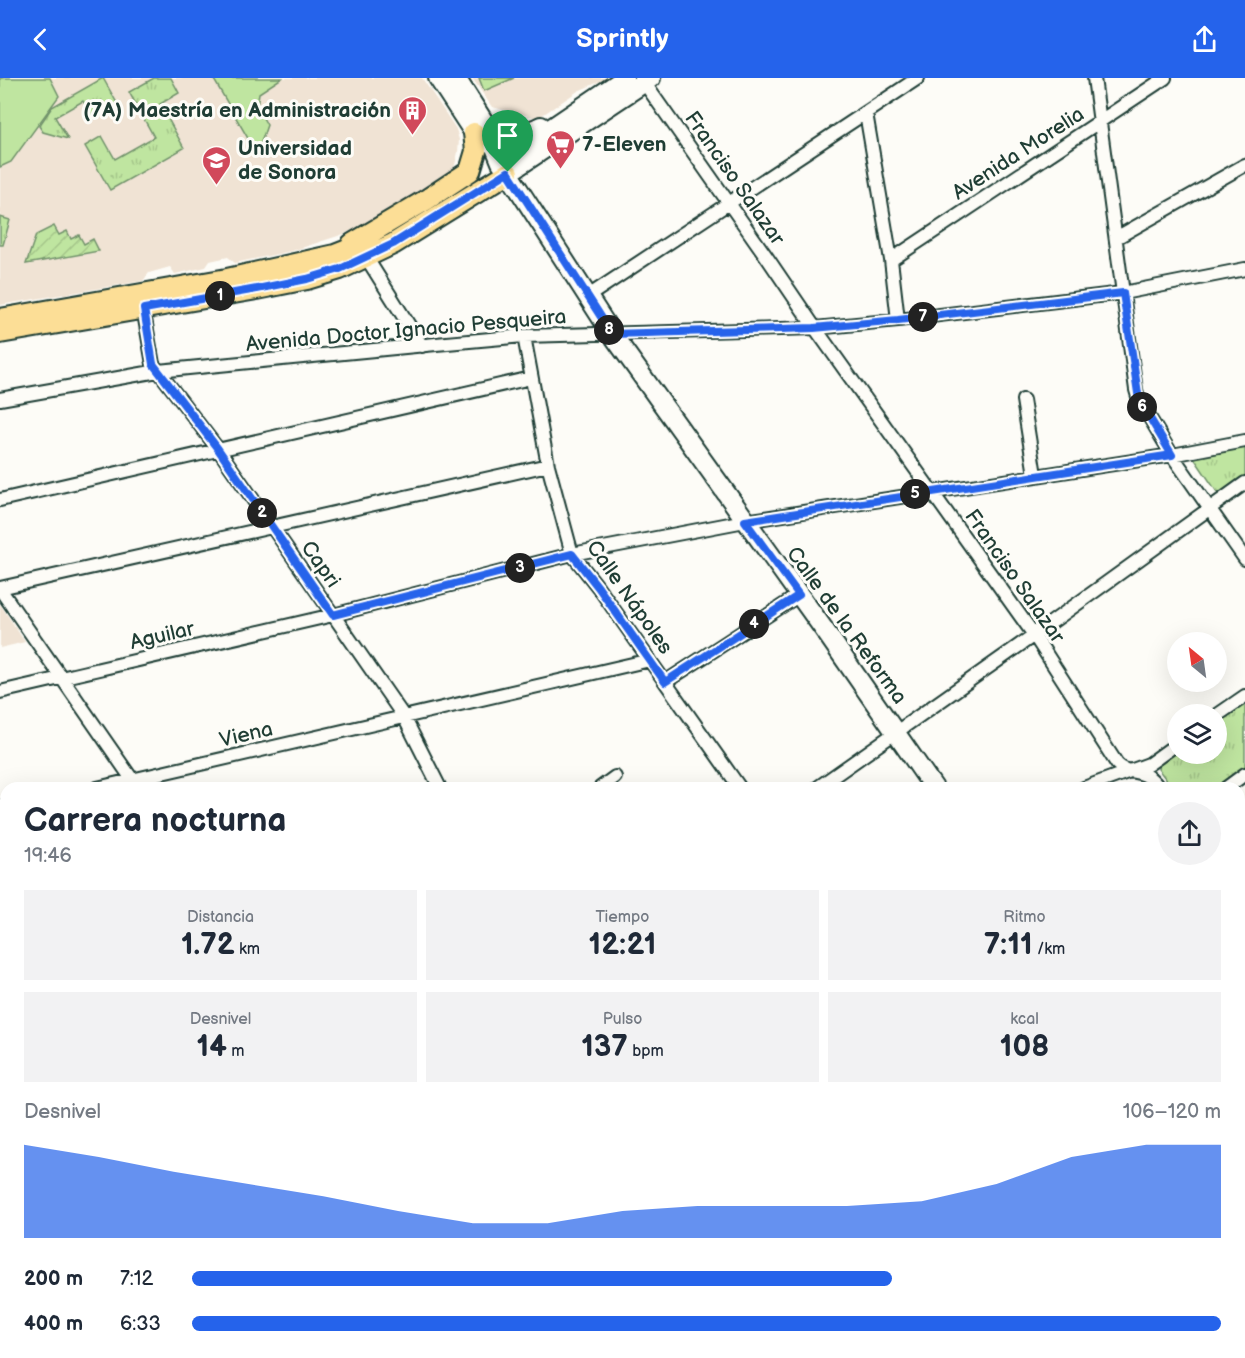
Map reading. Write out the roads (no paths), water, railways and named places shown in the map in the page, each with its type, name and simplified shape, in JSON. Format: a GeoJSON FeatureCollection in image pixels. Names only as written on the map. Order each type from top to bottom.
{"type":"FeatureCollection","features":[{"type":"Feature","properties":{"kind":"main road","name":"Calle de la Reforma"},"geometry":{"type":"LineString","coordinates":[[438,78],[480,129]]}},
{"type":"Feature","properties":{"kind":"main road","name":"Calle de la Reforma"},"geometry":{"type":"LineString","coordinates":[[456,78],[480,129],[587,297],[930,782]]}},
{"type":"Feature","properties":{"kind":"main road"},"geometry":{"type":"LineString","coordinates":[[0,319],[237,293],[307,279],[340,269],[393,244],[504,167],[625,78]]}},
{"type":"Feature","properties":{"kind":"main road"},"geometry":{"type":"LineString","coordinates":[[0,333],[142,302],[227,279],[335,255],[362,246],[504,167],[645,79]]}},
{"type":"Feature","properties":{"kind":"main road"},"geometry":{"type":"LineString","coordinates":[[237,293],[258,282],[315,268],[470,171],[475,160],[480,129],[512,134],[532,131],[578,102],[602,93]]}},
{"type":"Feature","properties":{"kind":"street"},"geometry":{"type":"LineString","coordinates":[[587,297],[918,78]]}},
{"type":"Feature","properties":{"kind":"street"},"geometry":{"type":"LineString","coordinates":[[1094,78],[1139,400],[1172,455],[1245,559]]}},
{"type":"Feature","properties":{"kind":"street","name":"Avenida Morelia"},"geometry":{"type":"LineString","coordinates":[[891,260],[1165,78]]}},
{"type":"Feature","properties":{"kind":"street","name":"Franciso Salazar"},"geometry":{"type":"LineString","coordinates":[[645,79],[814,328],[1034,635],[1117,764],[1128,771]]}},
{"type":"Feature","properties":{"kind":"street"},"geometry":{"type":"LineString","coordinates":[[866,113],[891,260],[898,320]]}},
{"type":"Feature","properties":{"kind":"street"},"geometry":{"type":"LineString","coordinates":[[1116,238],[1245,165]]}},
{"type":"Feature","properties":{"kind":"street"},"geometry":{"type":"LineString","coordinates":[[366,257],[422,346]]}},
{"type":"Feature","properties":{"kind":"street","name":"Avenida Doctor Ignacio Pesqueira"},"geometry":{"type":"LineString","coordinates":[[0,399],[158,371],[524,336],[814,328],[898,320],[1123,293],[1245,269]]}},
{"type":"Feature","properties":{"kind":"street","name":"Capri"},"geometry":{"type":"LineString","coordinates":[[142,302],[151,358],[158,371],[218,449],[404,717],[437,782]]}},
{"type":"Feature","properties":{"kind":"street","name":"Calle Nápoles"},"geometry":{"type":"LineString","coordinates":[[524,336],[548,465],[572,554],[598,587],[736,782]]}},
{"type":"Feature","properties":{"kind":"street"},"geometry":{"type":"LineString","coordinates":[[0,500],[531,378]]}},
{"type":"Feature","properties":{"kind":"street"},"geometry":{"type":"LineString","coordinates":[[1023,400],[1035,476]]}},
{"type":"Feature","properties":{"kind":"street","name":"Aguilar"},"geometry":{"type":"LineString","coordinates":[[0,692],[333,615],[572,554],[745,521],[1172,455],[1245,441]]}},
{"type":"Feature","properties":{"kind":"street"},"geometry":{"type":"LineString","coordinates":[[135,782],[0,589],[548,465]]}},
{"type":"Feature","properties":{"kind":"street"},"geometry":{"type":"LineString","coordinates":[[826,782],[1245,483]]}},
{"type":"Feature","properties":{"kind":"street"},"geometry":{"type":"LineString","coordinates":[[665,682],[799,595]]}},
{"type":"Feature","properties":{"kind":"street","name":"Viena"},"geometry":{"type":"LineString","coordinates":[[144,782],[404,717],[650,660]]}},
{"type":"Feature","properties":{"kind":"street"},"geometry":{"type":"LineString","coordinates":[[1227,708],[1245,696]]}},
{"type":"Feature","properties":{"kind":"street"},"geometry":{"type":"LineString","coordinates":[[1100,782],[1149,764],[1167,751]]}},
{"type":"Feature","properties":{"kind":"street"},"geometry":{"type":"LineString","coordinates":[[1128,771],[1147,774],[1154,782]]}},
{"type":"Feature","properties":{"kind":"street"},"geometry":{"type":"LineString","coordinates":[[608,782],[615,777]]}},
{"type":"Feature","properties":{"kind":"place","name":"(7A) Maestría en Administración"},"geometry":{"type":"Point","coordinates":[412,136]}},
{"type":"Feature","properties":{"kind":"place","name":"7-Eleven"},"geometry":{"type":"Point","coordinates":[561,170]}},
{"type":"Feature","properties":{"kind":"place","name":"Universidad de Sonora"},"geometry":{"type":"Point","coordinates":[217,186]}}]}
